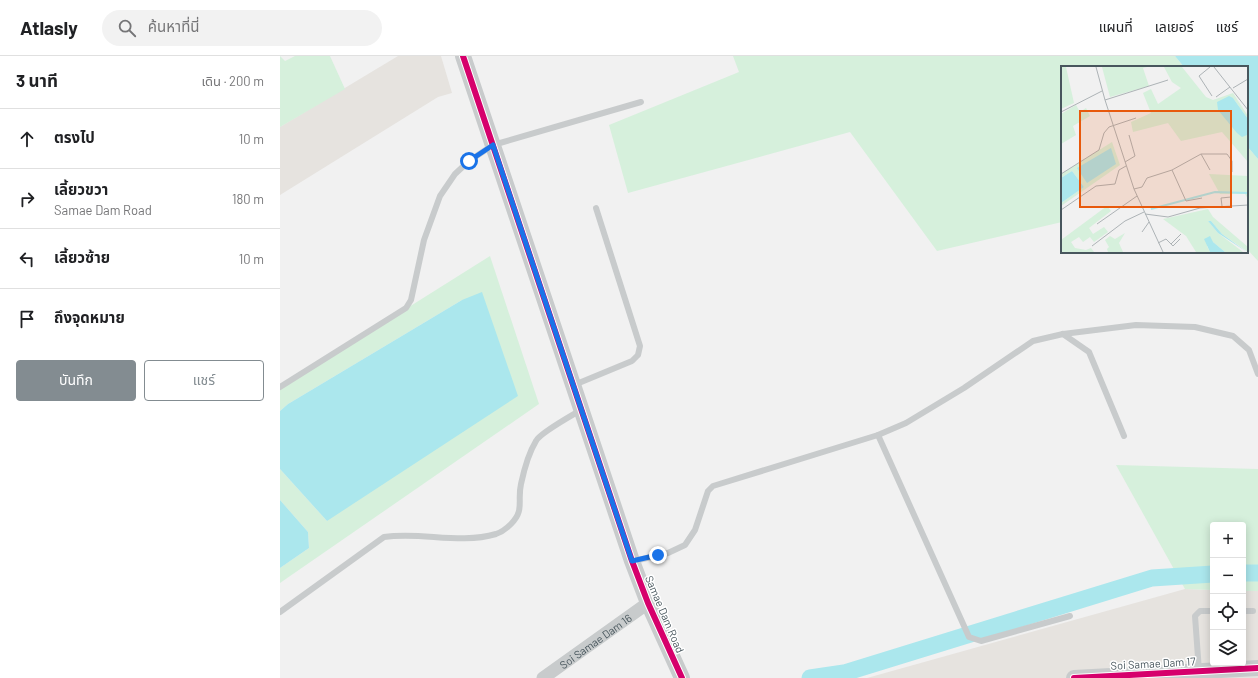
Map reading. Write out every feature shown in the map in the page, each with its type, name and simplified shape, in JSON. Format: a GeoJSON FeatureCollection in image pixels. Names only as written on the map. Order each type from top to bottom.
{"type":"FeatureCollection","features":[{"type":"Feature","properties":{"kind":"street","name":"Samae Dam Road"},"geometry":{"type":"LineString","coordinates":[[463,56],[580,410],[632,561],[648,603],[682,678]]}},
{"type":"Feature","properties":{"kind":"street","name":"Soi Samae Dam 16"},"geometry":{"type":"LineString","coordinates":[[543,678],[648,603]]}},
{"type":"Feature","properties":{"kind":"street","name":"Soi Samae Dam 17"},"geometry":{"type":"LineString","coordinates":[[1074,678],[1258,668]]}},
{"type":"Feature","properties":{"kind":"lane"},"geometry":{"type":"LineString","coordinates":[[280,387],[406,308],[411,300],[424,240],[440,196],[455,174],[469,161],[493,145],[641,102]]}},
{"type":"Feature","properties":{"kind":"lane"},"geometry":{"type":"LineString","coordinates":[[573,385],[632,361],[638,355],[640,346],[596,208]]}},
{"type":"Feature","properties":{"kind":"lane"},"geometry":{"type":"LineString","coordinates":[[632,561],[668,553],[686,545],[695,530],[708,491],[713,486],[878,436],[906,423],[964,388],[1033,341],[1063,334],[1136,326],[1195,327],[1233,336],[1249,350],[1258,374]]}},
{"type":"Feature","properties":{"kind":"lane"},"geometry":{"type":"LineString","coordinates":[[1063,334],[1089,352],[1124,436]]}},
{"type":"Feature","properties":{"kind":"lane"},"geometry":{"type":"LineString","coordinates":[[280,612],[384,537],[400,535],[456,539],[481,537],[498,533],[508,527],[516,519],[520,510],[520,486],[526,464],[536,440],[580,410]]}},
{"type":"Feature","properties":{"kind":"lane"},"geometry":{"type":"LineString","coordinates":[[878,436],[969,637],[981,641],[1070,616]]}},
{"type":"Feature","properties":{"kind":"lane"},"geometry":{"type":"LineString","coordinates":[[1246,611],[1253,610]]}},
{"type":"Feature","properties":{"kind":"lane"},"geometry":{"type":"LineString","coordinates":[[1199,671],[1195,616],[1200,611],[1210,611]]}},
{"type":"Feature","properties":{"kind":"shaded area"},"geometry":{"type":"Polygon","coordinates":[[[398,56],[441,56],[452,93],[438,97],[280,195],[280,127],[398,56]]]}},
{"type":"Feature","properties":{"kind":"shaded area"},"geometry":{"type":"Polygon","coordinates":[[[1185,589],[1210,590],[1210,666],[1246,666],[1246,591],[1258,591],[1258,678],[867,678],[1185,589]]]}},
{"type":"Feature","properties":{"kind":"green space"},"geometry":{"type":"Polygon","coordinates":[[[280,56],[285,61],[295,56],[330,56],[345,89],[280,127],[280,56]]]}},
{"type":"Feature","properties":{"kind":"green space"},"geometry":{"type":"Polygon","coordinates":[[[733,56],[1175,56],[1183,66],[1061,66],[1061,222],[937,251],[850,132],[628,193],[609,125],[739,72],[733,56]]]}},
{"type":"Feature","properties":{"kind":"green space"},"geometry":{"type":"Polygon","coordinates":[[[1248,147],[1258,159],[1258,261],[1248,250],[1248,147]]]}},
{"type":"Feature","properties":{"kind":"green space"},"geometry":{"type":"Polygon","coordinates":[[[490,256],[539,404],[280,583],[280,568],[309,548],[308,532],[280,500],[280,469],[327,521],[462,300],[288,404],[280,411],[280,388],[490,256]]]}},
{"type":"Feature","properties":{"kind":"green space"},"geometry":{"type":"Polygon","coordinates":[[[1116,465],[1258,469],[1258,591],[1246,591],[1246,522],[1210,522],[1210,590],[1185,589],[1116,465]]]}},
{"type":"Feature","properties":{"kind":"water"},"geometry":{"type":"Polygon","coordinates":[[[1175,56],[1258,56],[1258,159],[1248,147],[1248,66],[1183,66],[1175,56]]]}},
{"type":"Feature","properties":{"kind":"water"},"geometry":{"type":"Polygon","coordinates":[[[482,292],[518,396],[327,521],[280,469],[280,411],[288,404],[462,300],[482,292]]]}},
{"type":"Feature","properties":{"kind":"water"},"geometry":{"type":"Polygon","coordinates":[[[280,500],[308,532],[309,548],[280,568],[280,500]]]}},
{"type":"Feature","properties":{"kind":"waterway"},"geometry":{"type":"LineString","coordinates":[[1246,573],[1258,573]]}},
{"type":"Feature","properties":{"kind":"waterway"},"geometry":{"type":"LineString","coordinates":[[810,678],[844,673],[1152,578],[1210,574]]}},
{"type":"Feature","properties":{"kind":"cycle path"},"geometry":{"type":"LineString","coordinates":[[463,56],[632,561],[648,603],[682,678]]}},
{"type":"Feature","properties":{"kind":"cycle path"},"geometry":{"type":"LineString","coordinates":[[1074,678],[1258,668]]}},
{"type":"Feature","properties":{"kind":"route"},"geometry":{"type":"LineString","coordinates":[[469,161],[493,145],[580,410],[632,561],[658,555]]}}]}
